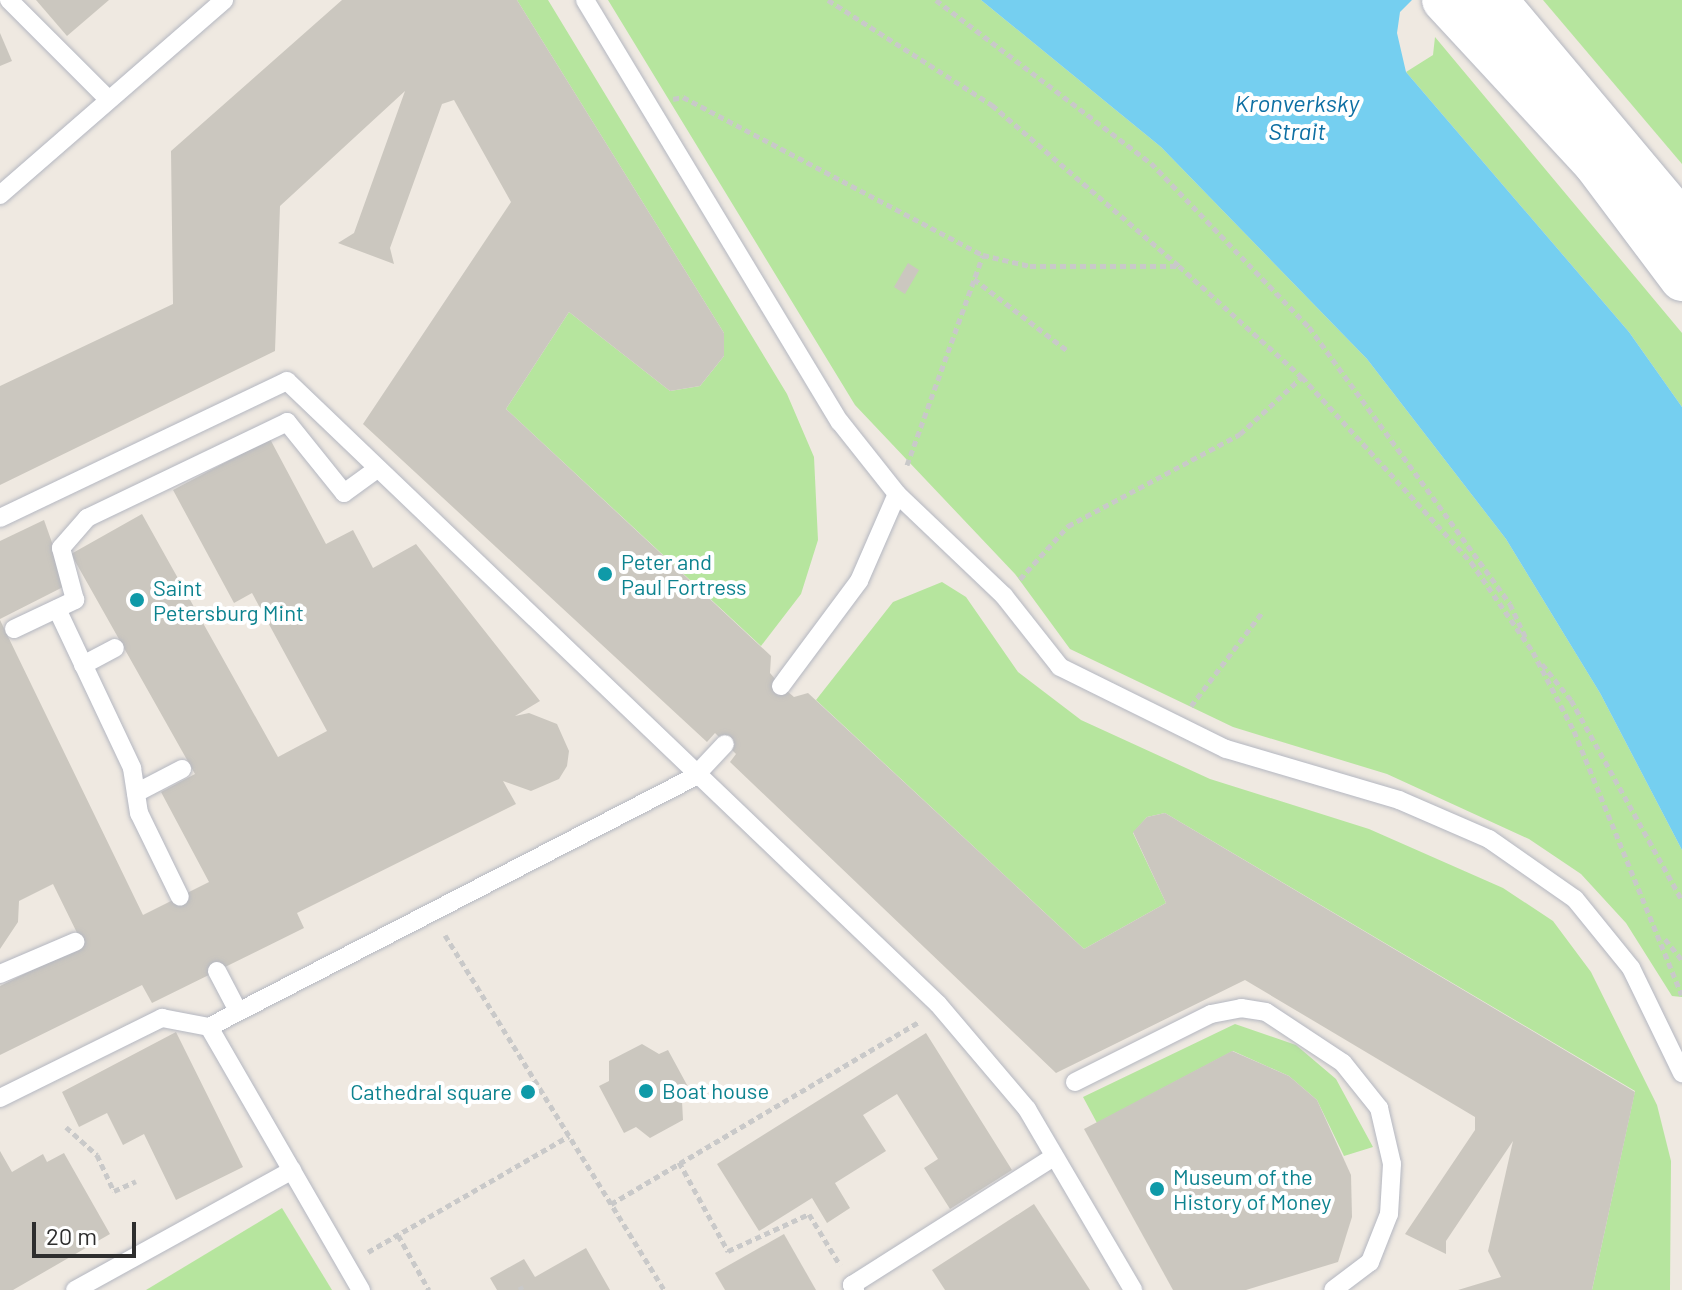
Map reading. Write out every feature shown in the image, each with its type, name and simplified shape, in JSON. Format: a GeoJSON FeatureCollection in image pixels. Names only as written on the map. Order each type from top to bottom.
{"type":"FeatureCollection","features":[{"type":"Feature","properties":{"kind":"main road"},"geometry":{"type":"LineString","coordinates":[[1464,4],[1682,223]]}},
{"type":"Feature","properties":{"kind":"main road"},"geometry":{"type":"LineString","coordinates":[[1464,4],[1595,163],[1682,279]]}},
{"type":"Feature","properties":{"kind":"lane"},"geometry":{"type":"LineString","coordinates":[[9,0],[109,100]]}},
{"type":"Feature","properties":{"kind":"lane"},"geometry":{"type":"LineString","coordinates":[[0,195],[224,0]]}},
{"type":"Feature","properties":{"kind":"lane"},"geometry":{"type":"LineString","coordinates":[[585,0],[840,422],[897,494],[1004,596],[1060,667],[1175,727],[1399,800],[1489,839],[1575,899],[1631,968],[1682,1073]]}},
{"type":"Feature","properties":{"kind":"lane"},"geometry":{"type":"LineString","coordinates":[[1,514],[287,381],[374,471],[694,777],[938,1004],[1027,1109],[1133,1290]]}},
{"type":"Feature","properties":{"kind":"lane"},"geometry":{"type":"LineString","coordinates":[[14,629],[75,600],[61,548],[87,518],[287,422],[344,493],[374,471]]}},
{"type":"Feature","properties":{"kind":"lane"},"geometry":{"type":"LineString","coordinates":[[781,686],[859,581],[897,494]]}},
{"type":"Feature","properties":{"kind":"lane"},"geometry":{"type":"LineString","coordinates":[[57,609],[132,768],[136,793],[180,897]]}},
{"type":"Feature","properties":{"kind":"lane"},"geometry":{"type":"LineString","coordinates":[[83,665],[115,648]]}},
{"type":"Feature","properties":{"kind":"lane"},"geometry":{"type":"LineString","coordinates":[[0,1098],[162,1018],[209,1027],[430,910],[694,777],[725,744]]}},
{"type":"Feature","properties":{"kind":"lane"},"geometry":{"type":"LineString","coordinates":[[136,793],[182,769]]}},
{"type":"Feature","properties":{"kind":"lane"},"geometry":{"type":"LineString","coordinates":[[0,974],[75,942]]}},
{"type":"Feature","properties":{"kind":"lane"},"geometry":{"type":"LineString","coordinates":[[217,971],[238,1011]]}},
{"type":"Feature","properties":{"kind":"lane"},"geometry":{"type":"LineString","coordinates":[[1075,1082],[1211,1014],[1241,1008],[1266,1012],[1343,1063],[1379,1108],[1392,1164],[1389,1214],[1370,1262],[1333,1290]]}},
{"type":"Feature","properties":{"kind":"lane"},"geometry":{"type":"LineString","coordinates":[[209,1027],[361,1290]]}},
{"type":"Feature","properties":{"kind":"lane"},"geometry":{"type":"LineString","coordinates":[[853,1288],[1054,1157]]}},
{"type":"Feature","properties":{"kind":"lane"},"geometry":{"type":"LineString","coordinates":[[75,1290],[292,1170]]}},
{"type":"Feature","properties":{"kind":"path"},"geometry":{"type":"LineString","coordinates":[[828,0],[992,105],[1302,377],[1471,562],[1533,652],[1571,700],[1682,900]]}},
{"type":"Feature","properties":{"kind":"path"},"geometry":{"type":"LineString","coordinates":[[936,0],[1151,163],[1309,327],[1510,604],[1661,935],[1682,995]]}},
{"type":"Feature","properties":{"kind":"path"},"geometry":{"type":"LineString","coordinates":[[672,100],[683,97],[983,255],[1030,266],[1179,266]]}},
{"type":"Feature","properties":{"kind":"path"},"geometry":{"type":"LineString","coordinates":[[912,452],[983,255]]}},
{"type":"Feature","properties":{"kind":"path"},"geometry":{"type":"LineString","coordinates":[[974,279],[1068,351]]}},
{"type":"Feature","properties":{"kind":"path"},"geometry":{"type":"LineString","coordinates":[[1021,577],[1068,526],[1240,434],[1302,377]]}},
{"type":"Feature","properties":{"kind":"path"},"geometry":{"type":"LineString","coordinates":[[1175,727],[1263,611]]}},
{"type":"Feature","properties":{"kind":"path"},"geometry":{"type":"LineString","coordinates":[[430,910],[664,1290]]}},
{"type":"Feature","properties":{"kind":"path"},"geometry":{"type":"LineString","coordinates":[[1661,935],[1682,960]]}},
{"type":"Feature","properties":{"kind":"path"},"geometry":{"type":"LineString","coordinates":[[611,1204],[921,1021]]}},
{"type":"Feature","properties":{"kind":"path"},"geometry":{"type":"LineString","coordinates":[[66,1127],[97,1155],[114,1191],[136,1181]]}},
{"type":"Feature","properties":{"kind":"path"},"geometry":{"type":"LineString","coordinates":[[347,1265],[569,1136]]}},
{"type":"Feature","properties":{"kind":"path"},"geometry":{"type":"LineString","coordinates":[[679,1162],[728,1251],[809,1214],[853,1288]]}},
{"type":"Feature","properties":{"kind":"path"},"geometry":{"type":"LineString","coordinates":[[398,1235],[429,1290]]}},
{"type":"Feature","properties":{"kind":"green space"},"geometry":{"type":"Polygon","coordinates":[[[517,0],[548,0],[787,394],[814,457],[818,540],[801,594],[761,646],[506,409],[569,312],[670,391],[700,386],[724,356],[724,333],[517,0]]]}},
{"type":"Feature","properties":{"kind":"green space"},"geometry":{"type":"Polygon","coordinates":[[[608,0],[981,0],[1161,147],[1367,359],[1506,539],[1600,693],[1682,850],[1682,997],[1672,996],[1626,923],[1581,874],[1529,839],[1387,774],[1233,727],[1070,649],[1015,574],[855,405],[608,0]]]}},
{"type":"Feature","properties":{"kind":"green space"},"geometry":{"type":"Polygon","coordinates":[[[1543,0],[1682,0],[1682,164],[1543,0]]]}},
{"type":"Feature","properties":{"kind":"green space"},"geometry":{"type":"Polygon","coordinates":[[[1435,37],[1682,333],[1682,407],[1629,332],[1406,72],[1433,55],[1435,37]]]}},
{"type":"Feature","properties":{"kind":"green space"},"geometry":{"type":"Polygon","coordinates":[[[942,582],[966,597],[1018,672],[1081,720],[1210,779],[1369,829],[1503,888],[1553,921],[1591,972],[1657,1105],[1671,1161],[1670,1290],[1592,1290],[1635,1091],[1165,813],[1147,817],[1133,833],[1166,903],[1084,949],[816,700],[893,602],[942,582]]]}},
{"type":"Feature","properties":{"kind":"green space"},"geometry":{"type":"Polygon","coordinates":[[[1235,1024],[1296,1045],[1336,1079],[1373,1147],[1344,1156],[1317,1100],[1289,1076],[1233,1051],[1097,1123],[1083,1097],[1235,1024]]]}},
{"type":"Feature","properties":{"kind":"green space"},"geometry":{"type":"Polygon","coordinates":[[[282,1208],[332,1290],[146,1290],[282,1208]]]}},
{"type":"Feature","properties":{"kind":"water","name":"Kronverksky Strait"},"geometry":{"type":"Polygon","coordinates":[[[981,0],[1412,0],[1400,12],[1397,33],[1406,72],[1629,332],[1682,407],[1682,850],[1600,693],[1506,539],[1367,359],[1161,147],[981,0]]]}},
{"type":"Feature","properties":{"kind":"building"},"geometry":{"type":"Polygon","coordinates":[[[36,0],[109,0],[67,36],[36,0]]]}},
{"type":"Feature","properties":{"kind":"building","name":"Peter and Paul Fortress"},"geometry":{"type":"Polygon","coordinates":[[[342,0],[517,0],[724,333],[724,356],[700,386],[670,391],[569,312],[506,409],[771,656],[770,673],[781,686],[794,697],[808,693],[1084,949],[1166,903],[1133,832],[1147,817],[1165,813],[1635,1092],[1592,1290],[1458,1290],[1501,1277],[1488,1251],[1513,1141],[1446,1241],[1446,1254],[1405,1234],[1475,1130],[1475,1117],[1245,980],[1056,1073],[730,762],[736,754],[715,733],[707,742],[363,424],[511,202],[454,100],[442,104],[390,248],[394,264],[338,243],[354,233],[405,91],[280,206],[275,351],[0,485],[0,386],[173,304],[171,151],[342,0]]]}},
{"type":"Feature","properties":{"kind":"building"},"geometry":{"type":"Polygon","coordinates":[[[0,33],[12,61],[0,66],[0,33]]]}},
{"type":"Feature","properties":{"kind":"building"},"geometry":{"type":"Polygon","coordinates":[[[908,263],[919,270],[905,294],[894,287],[908,263]]]}},
{"type":"Feature","properties":{"kind":"building"},"geometry":{"type":"Polygon","coordinates":[[[270,439],[326,544],[353,530],[373,568],[416,544],[540,701],[515,716],[529,713],[557,724],[569,751],[567,766],[559,779],[531,791],[503,781],[516,804],[297,913],[304,928],[152,1003],[142,985],[0,1055],[0,986],[83,945],[53,884],[19,901],[18,922],[0,949],[0,620],[143,915],[209,882],[161,792],[195,774],[71,554],[142,514],[278,757],[327,731],[252,593],[234,603],[173,490],[270,439]]]}},
{"type":"Feature","properties":{"kind":"building"},"geometry":{"type":"Polygon","coordinates":[[[44,520],[67,585],[0,619],[0,541],[44,520]]]}},
{"type":"Feature","properties":{"kind":"building"},"geometry":{"type":"Polygon","coordinates":[[[176,1032],[243,1167],[176,1200],[144,1134],[123,1145],[107,1113],[79,1127],[62,1092],[176,1032]]]}},
{"type":"Feature","properties":{"kind":"building"},"geometry":{"type":"Polygon","coordinates":[[[926,1033],[1012,1170],[950,1209],[924,1168],[938,1159],[897,1094],[863,1115],[886,1151],[835,1183],[850,1208],[827,1223],[812,1198],[759,1231],[717,1164],[926,1033]]]}},
{"type":"Feature","properties":{"kind":"building","name":"Boat house"},"geometry":{"type":"Polygon","coordinates":[[[642,1044],[659,1054],[668,1050],[693,1096],[682,1101],[683,1120],[650,1138],[636,1127],[624,1133],[599,1086],[609,1081],[609,1061],[642,1044]]]}},
{"type":"Feature","properties":{"kind":"building"},"geometry":{"type":"Polygon","coordinates":[[[1232,1051],[1289,1076],[1317,1100],[1351,1175],[1352,1217],[1338,1262],[1246,1290],[1173,1290],[1084,1129],[1232,1051]]]}},
{"type":"Feature","properties":{"kind":"building"},"geometry":{"type":"Polygon","coordinates":[[[0,1151],[12,1172],[43,1154],[47,1162],[64,1153],[110,1234],[13,1290],[0,1290],[0,1151]]]}},
{"type":"Feature","properties":{"kind":"building"},"geometry":{"type":"Polygon","coordinates":[[[1034,1204],[1090,1290],[945,1290],[932,1270],[1034,1204]]]}},
{"type":"Feature","properties":{"kind":"building"},"geometry":{"type":"Polygon","coordinates":[[[784,1234],[816,1290],[725,1290],[715,1273],[784,1234]]]}},
{"type":"Feature","properties":{"kind":"building"},"geometry":{"type":"Polygon","coordinates":[[[586,1248],[610,1290],[497,1290],[490,1278],[524,1259],[535,1277],[586,1248]]]}},
{"type":"Feature","properties":{"kind":"place","name":"Peter and Paul Fortress"},"geometry":{"type":"Point","coordinates":[605,574]}},
{"type":"Feature","properties":{"kind":"place","name":"Saint Petersburg Mint"},"geometry":{"type":"Point","coordinates":[137,600]}},
{"type":"Feature","properties":{"kind":"place","name":"Boat house"},"geometry":{"type":"Point","coordinates":[646,1091]}},
{"type":"Feature","properties":{"kind":"place","name":"Cathedral square"},"geometry":{"type":"Point","coordinates":[528,1092]}},
{"type":"Feature","properties":{"kind":"place","name":"Museum of the History of Money"},"geometry":{"type":"Point","coordinates":[1157,1189]}}]}
